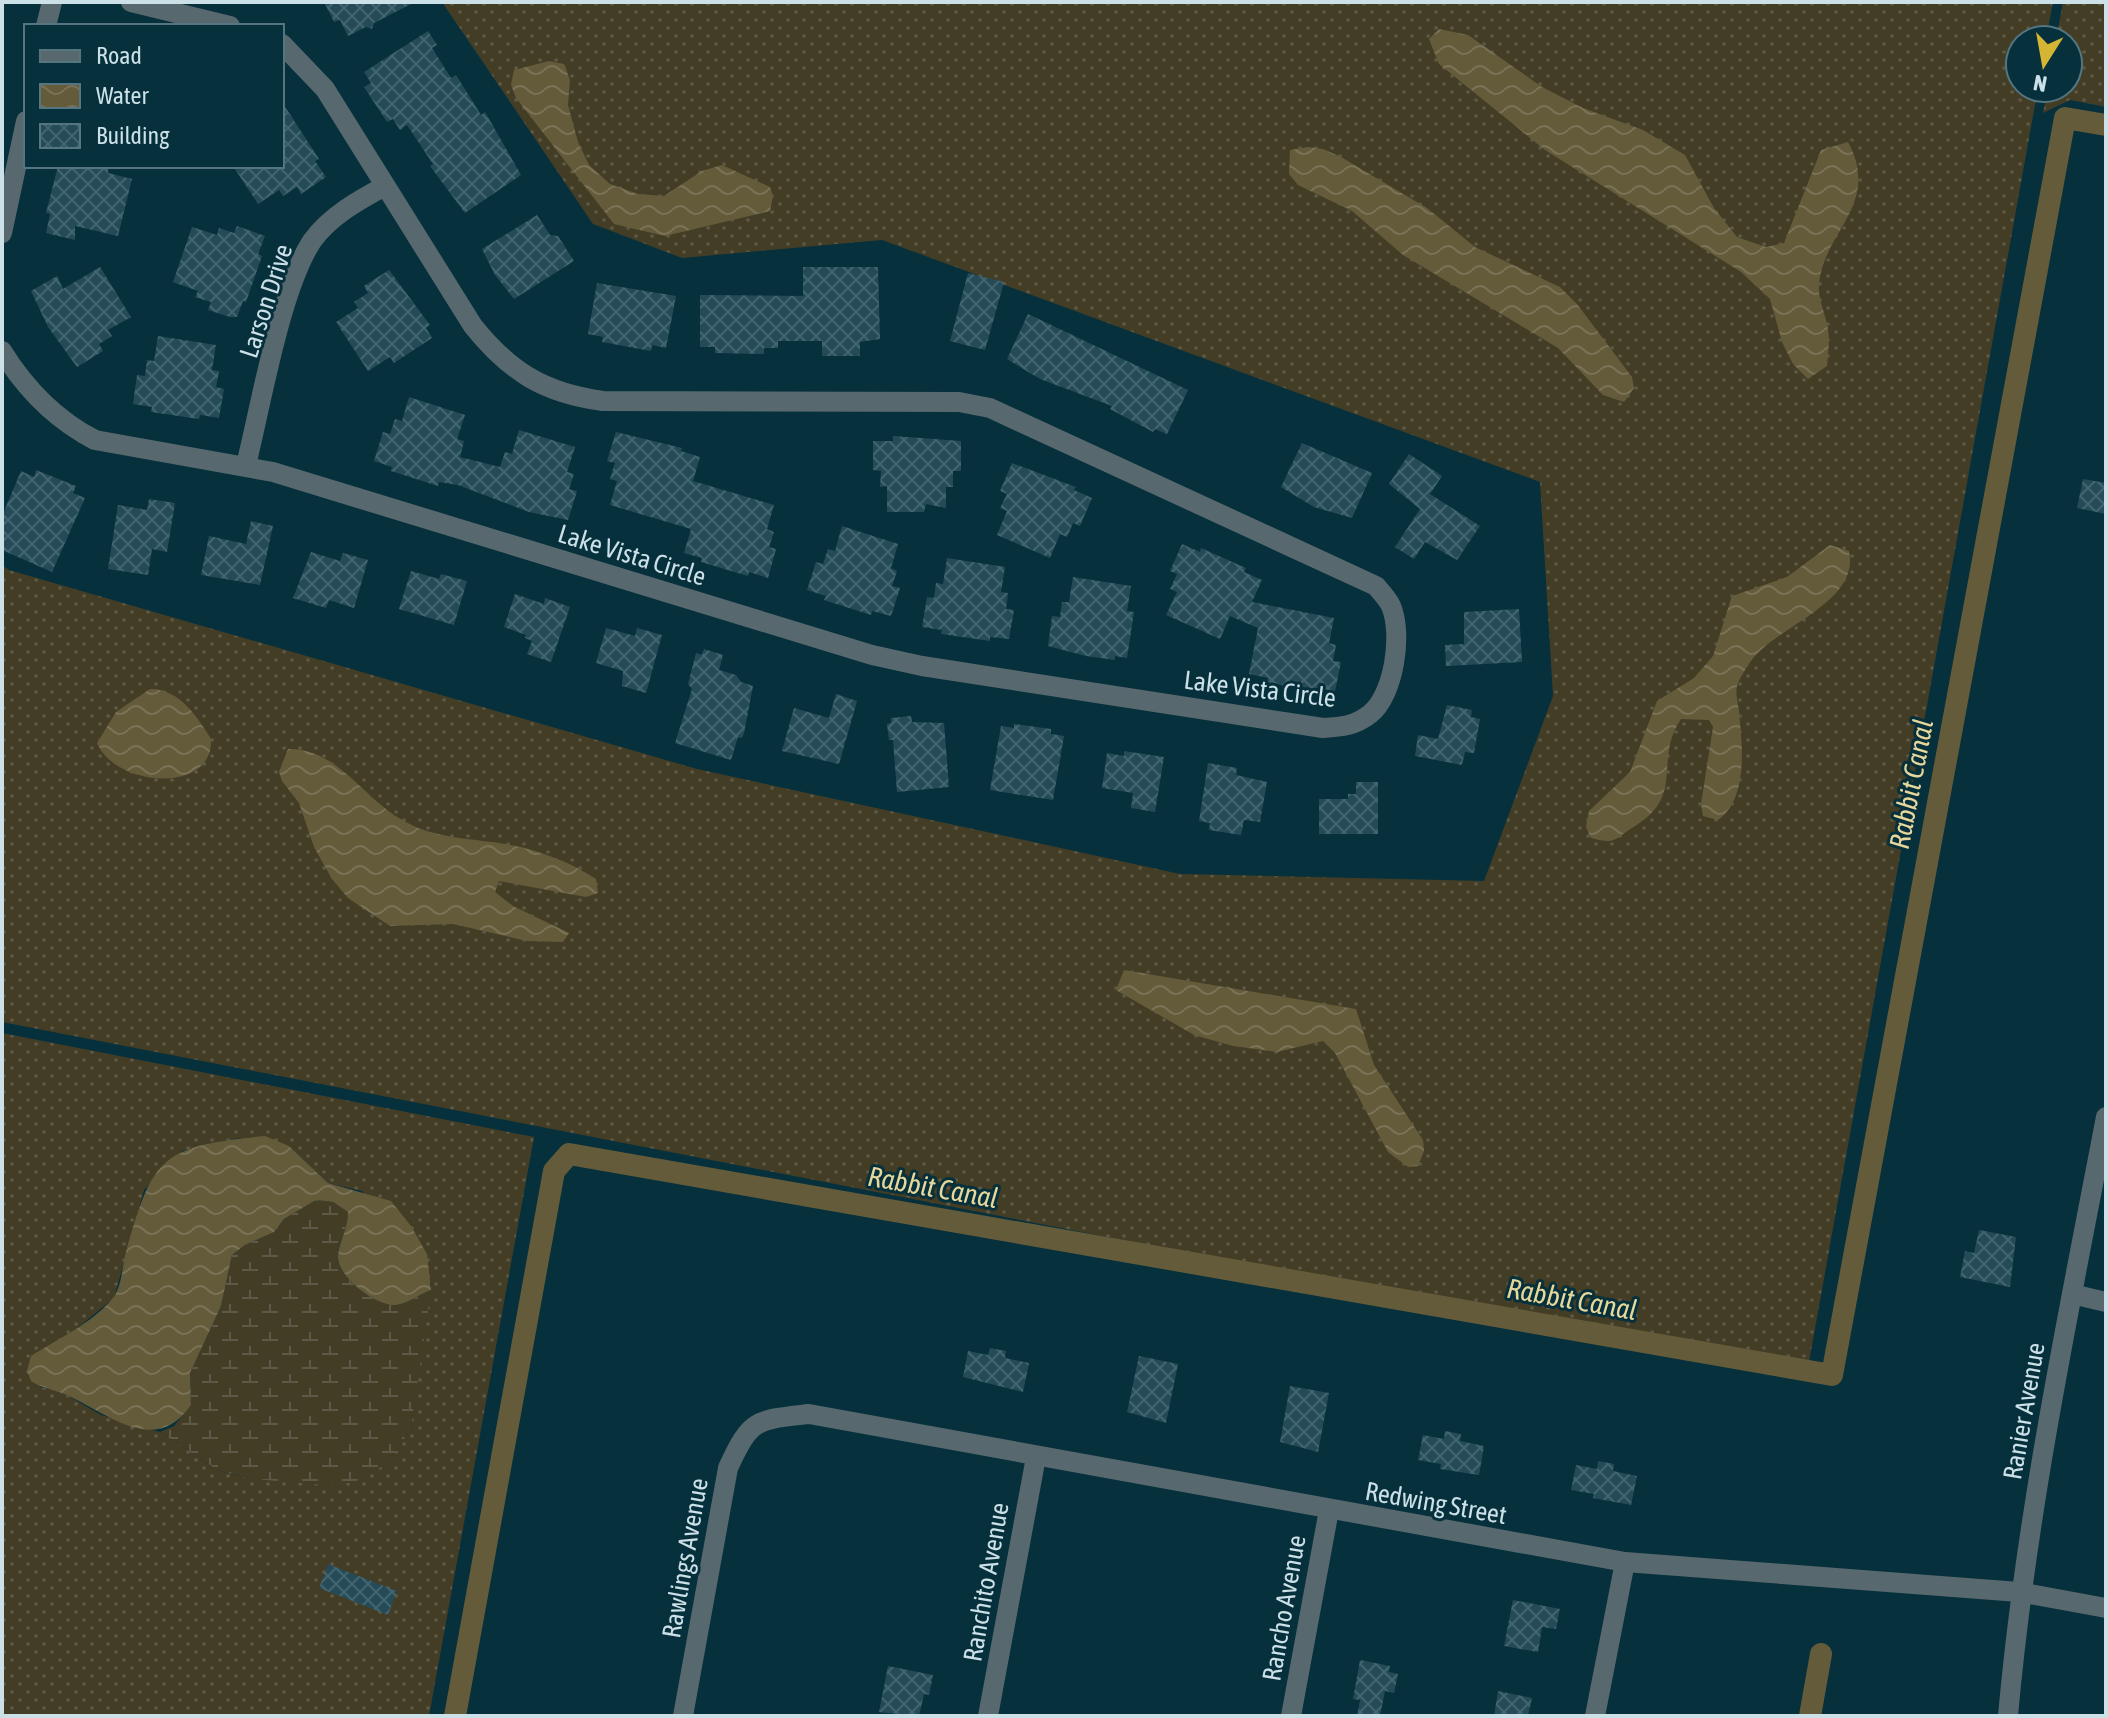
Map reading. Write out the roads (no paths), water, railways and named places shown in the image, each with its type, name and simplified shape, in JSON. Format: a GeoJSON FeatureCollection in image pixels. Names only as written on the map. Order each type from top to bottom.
{"type":"FeatureCollection","features":[{"type":"Feature","properties":{"kind":"street"},"geometry":{"type":"LineString","coordinates":[[46,24],[52,2]]}},
{"type":"Feature","properties":{"kind":"street"},"geometry":{"type":"LineString","coordinates":[[131,2],[222,24]]}},
{"type":"Feature","properties":{"kind":"street","name":"Lake Vista Circle"},"geometry":{"type":"LineString","coordinates":[[2,351],[48,407],[70,427],[95,440],[246,465],[756,621],[922,666],[1323,728],[1350,726],[1372,713],[1387,689],[1396,632],[1391,606],[1376,586],[1002,412],[959,402],[603,401],[575,397],[521,374],[497,356],[473,326],[325,89],[284,46]]}},
{"type":"Feature","properties":{"kind":"street"},"geometry":{"type":"LineString","coordinates":[[2,233],[24,130]]}},
{"type":"Feature","properties":{"kind":"street","name":"Larson Drive"},"geometry":{"type":"LineString","coordinates":[[246,465],[287,305],[313,241],[333,219],[385,186]]}},
{"type":"Feature","properties":{"kind":"street","name":"Ranier Avenue"},"geometry":{"type":"LineString","coordinates":[[2008,1716],[2019,1592],[2106,1117]]}},
{"type":"Feature","properties":{"kind":"street"},"geometry":{"type":"LineString","coordinates":[[2072,1294],[2106,1302]]}},
{"type":"Feature","properties":{"kind":"street","name":"Redwing Street"},"geometry":{"type":"LineString","coordinates":[[761,1420],[809,1414],[1625,1562],[2019,1592],[2106,1608]]}},
{"type":"Feature","properties":{"kind":"street","name":"Rawlings Avenue"},"geometry":{"type":"LineString","coordinates":[[683,1716],[728,1468],[742,1437],[761,1420]]}},
{"type":"Feature","properties":{"kind":"street","name":"Ranchito Avenue"},"geometry":{"type":"LineString","coordinates":[[988,1716],[1036,1457]]}},
{"type":"Feature","properties":{"kind":"street","name":"Rancho Avenue"},"geometry":{"type":"LineString","coordinates":[[1291,1716],[1329,1510]]}},
{"type":"Feature","properties":{"kind":"street"},"geometry":{"type":"LineString","coordinates":[[1595,1716],[1625,1562]]}},
{"type":"Feature","properties":{"kind":"water"},"geometry":{"type":"Polygon","coordinates":[[[1439,29],[1468,35],[1542,87],[1583,108],[1643,130],[1685,155],[1714,208],[1737,237],[1766,247],[1784,243],[1821,150],[1848,142],[1857,164],[1855,201],[1830,250],[1819,286],[1829,334],[1827,366],[1808,379],[1793,364],[1782,342],[1770,299],[1741,272],[1545,150],[1439,64],[1429,39],[1439,29]]]}},
{"type":"Feature","properties":{"kind":"water"},"geometry":{"type":"Polygon","coordinates":[[[549,61],[564,64],[570,80],[568,105],[578,142],[589,165],[610,184],[638,194],[664,196],[702,171],[722,165],[770,187],[773,196],[770,211],[665,236],[614,224],[516,98],[511,85],[514,70],[549,61]]]}},
{"type":"Feature","properties":{"kind":"water"},"geometry":{"type":"Polygon","coordinates":[[[1308,147],[1323,149],[1341,157],[1427,208],[1475,247],[1560,287],[1577,304],[1632,377],[1634,388],[1624,402],[1603,395],[1558,348],[1403,255],[1352,211],[1298,185],[1289,174],[1290,150],[1308,147]]]}},
{"type":"Feature","properties":{"kind":"water"},"geometry":{"type":"Polygon","coordinates":[[[1830,545],[1849,551],[1849,570],[1842,586],[1812,614],[1760,651],[1738,683],[1741,770],[1735,798],[1728,810],[1718,820],[1703,816],[1701,804],[1713,727],[1709,720],[1681,719],[1669,749],[1665,789],[1660,802],[1650,814],[1615,840],[1591,838],[1586,827],[1589,811],[1630,772],[1657,701],[1694,678],[1713,656],[1732,596],[1787,577],[1830,545]]]}},
{"type":"Feature","properties":{"kind":"water"},"geometry":{"type":"Polygon","coordinates":[[[150,689],[178,698],[211,739],[208,757],[197,769],[181,776],[142,776],[123,769],[107,758],[97,743],[116,712],[150,689]]]}},
{"type":"Feature","properties":{"kind":"water"},"geometry":{"type":"Polygon","coordinates":[[[288,749],[306,751],[336,766],[389,812],[404,821],[430,832],[511,845],[544,854],[596,879],[598,893],[586,897],[499,881],[495,892],[513,906],[569,933],[563,942],[527,941],[453,924],[390,926],[348,898],[332,879],[314,847],[299,803],[282,781],[279,772],[288,749]]]}},
{"type":"Feature","properties":{"kind":"water"},"geometry":{"type":"Polygon","coordinates":[[[1124,970],[1356,1009],[1374,1065],[1423,1140],[1424,1151],[1418,1166],[1408,1167],[1388,1152],[1335,1053],[1323,1041],[1277,1052],[1233,1046],[1194,1035],[1116,990],[1124,970]]]}},
{"type":"Feature","properties":{"kind":"water"},"geometry":{"type":"Polygon","coordinates":[[[265,1136],[289,1146],[328,1183],[391,1201],[411,1226],[427,1254],[431,1290],[396,1305],[378,1301],[359,1289],[339,1263],[348,1212],[333,1202],[316,1200],[284,1219],[274,1232],[245,1245],[232,1255],[221,1306],[190,1373],[191,1405],[178,1420],[164,1428],[149,1430],[134,1427],[31,1381],[27,1371],[31,1356],[85,1323],[104,1308],[115,1294],[145,1194],[167,1161],[204,1145],[265,1136]]]}},
{"type":"Feature","properties":{"kind":"waterway","name":"Rabbit Canal"},"geometry":{"type":"LineString","coordinates":[[455,1716],[554,1171],[569,1154],[1832,1375],[2065,118],[2106,125]]}},
{"type":"Feature","properties":{"kind":"waterway"},"geometry":{"type":"LineString","coordinates":[[1810,1716],[1821,1654]]}}]}
